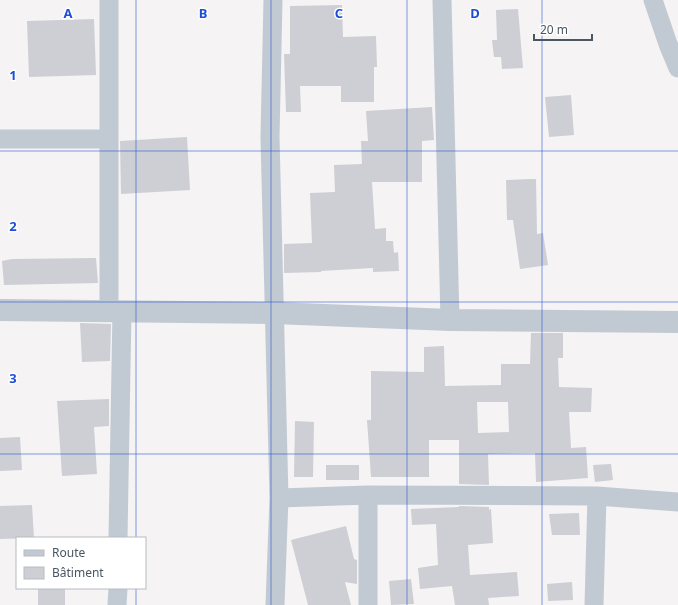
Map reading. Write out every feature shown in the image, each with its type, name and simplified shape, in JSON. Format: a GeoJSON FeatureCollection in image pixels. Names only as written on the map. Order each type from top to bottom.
{"type":"FeatureCollection","features":[{"type":"Feature","properties":{"kind":"street"},"geometry":{"type":"LineString","coordinates":[[109,0],[109,139],[116,310],[118,537]]}},
{"type":"Feature","properties":{"kind":"street"},"geometry":{"type":"LineString","coordinates":[[273,0],[270,137],[279,498],[275,605]]}},
{"type":"Feature","properties":{"kind":"street"},"geometry":{"type":"LineString","coordinates":[[442,0],[450,320]]}},
{"type":"Feature","properties":{"kind":"street"},"geometry":{"type":"LineString","coordinates":[[653,0],[678,68]]}},
{"type":"Feature","properties":{"kind":"street"},"geometry":{"type":"LineString","coordinates":[[0,139],[109,139]]}},
{"type":"Feature","properties":{"kind":"street"},"geometry":{"type":"LineString","coordinates":[[0,310],[274,312],[450,320],[678,322]]}},
{"type":"Feature","properties":{"kind":"street"},"geometry":{"type":"LineString","coordinates":[[279,498],[368,495],[597,496],[678,502]]}},
{"type":"Feature","properties":{"kind":"street"},"geometry":{"type":"LineString","coordinates":[[368,495],[368,605]]}},
{"type":"Feature","properties":{"kind":"street"},"geometry":{"type":"LineString","coordinates":[[594,605],[597,496]]}},
{"type":"Feature","properties":{"kind":"street"},"geometry":{"type":"LineString","coordinates":[[117,605],[118,589]]}},
{"type":"Feature","properties":{"kind":"building"},"geometry":{"type":"Polygon","coordinates":[[[342,5],[343,37],[376,36],[377,67],[374,67],[374,102],[341,102],[341,86],[300,86],[301,112],[286,112],[284,54],[290,54],[290,6],[342,5]]]}},
{"type":"Feature","properties":{"kind":"building"},"geometry":{"type":"Polygon","coordinates":[[[518,9],[523,68],[502,69],[501,57],[494,57],[492,40],[497,40],[496,10],[518,9]]]}},
{"type":"Feature","properties":{"kind":"building"},"geometry":{"type":"Polygon","coordinates":[[[94,19],[96,75],[29,77],[27,21],[94,19]]]}},
{"type":"Feature","properties":{"kind":"building"},"geometry":{"type":"Polygon","coordinates":[[[571,95],[574,135],[549,137],[545,97],[571,95]]]}},
{"type":"Feature","properties":{"kind":"building"},"geometry":{"type":"Polygon","coordinates":[[[432,107],[434,140],[422,141],[422,182],[372,182],[375,229],[386,228],[386,241],[393,241],[394,253],[398,252],[399,271],[373,272],[373,268],[284,273],[284,244],[312,243],[310,193],[335,192],[334,165],[362,164],[361,141],[368,141],[366,111],[432,107]]]}},
{"type":"Feature","properties":{"kind":"building"},"geometry":{"type":"Polygon","coordinates":[[[187,137],[190,190],[121,194],[120,141],[187,137]]]}},
{"type":"Feature","properties":{"kind":"building"},"geometry":{"type":"Polygon","coordinates":[[[536,179],[537,234],[543,233],[548,265],[520,269],[513,220],[507,220],[506,180],[536,179]]]}},
{"type":"Feature","properties":{"kind":"building"},"geometry":{"type":"Polygon","coordinates":[[[96,258],[98,283],[4,285],[2,261],[12,259],[96,258]]]}},
{"type":"Feature","properties":{"kind":"building"},"geometry":{"type":"Polygon","coordinates":[[[80,323],[111,324],[110,361],[82,362],[80,323]]]}},
{"type":"Feature","properties":{"kind":"building"},"geometry":{"type":"Polygon","coordinates":[[[531,333],[563,333],[563,358],[558,358],[559,387],[592,388],[591,412],[569,412],[571,448],[586,447],[588,478],[536,482],[535,453],[488,454],[489,485],[459,484],[459,440],[429,440],[429,477],[371,477],[367,420],[371,420],[371,371],[424,372],[424,347],[444,346],[445,386],[501,385],[501,364],[530,364],[531,333]],[[477,402],[478,433],[509,432],[508,402],[477,402]]]}},
{"type":"Feature","properties":{"kind":"building"},"geometry":{"type":"Polygon","coordinates":[[[109,399],[109,426],[94,427],[97,474],[62,476],[57,401],[109,399]]]}},
{"type":"Feature","properties":{"kind":"building"},"geometry":{"type":"Polygon","coordinates":[[[295,421],[314,422],[313,477],[294,477],[295,421]]]}},
{"type":"Feature","properties":{"kind":"building"},"geometry":{"type":"Polygon","coordinates":[[[20,437],[22,470],[0,471],[0,438],[20,437]]]}},
{"type":"Feature","properties":{"kind":"building"},"geometry":{"type":"Polygon","coordinates":[[[611,464],[613,480],[595,482],[593,465],[611,464]]]}},
{"type":"Feature","properties":{"kind":"building"},"geometry":{"type":"Polygon","coordinates":[[[326,465],[359,465],[359,480],[326,480],[326,465]]]}},
{"type":"Feature","properties":{"kind":"building"},"geometry":{"type":"Polygon","coordinates":[[[32,505],[34,537],[0,539],[0,506],[32,505]]]}},
{"type":"Feature","properties":{"kind":"building"},"geometry":{"type":"Polygon","coordinates":[[[459,506],[489,507],[489,510],[491,509],[493,543],[468,545],[470,575],[517,572],[519,596],[488,598],[489,605],[455,605],[452,586],[420,589],[418,568],[438,565],[436,524],[412,525],[411,509],[459,506]]]}},
{"type":"Feature","properties":{"kind":"building"},"geometry":{"type":"Polygon","coordinates":[[[579,513],[580,535],[552,535],[549,514],[579,513]]]}},
{"type":"Feature","properties":{"kind":"building"},"geometry":{"type":"Polygon","coordinates":[[[346,526],[354,559],[357,560],[357,584],[345,582],[351,605],[308,605],[291,540],[346,526]]]}},
{"type":"Feature","properties":{"kind":"building"},"geometry":{"type":"Polygon","coordinates":[[[411,579],[414,604],[391,605],[389,581],[411,579]]]}},
{"type":"Feature","properties":{"kind":"building"},"geometry":{"type":"Polygon","coordinates":[[[572,582],[573,600],[548,601],[547,584],[572,582]]]}},
{"type":"Feature","properties":{"kind":"building"},"geometry":{"type":"Polygon","coordinates":[[[38,589],[65,589],[65,605],[38,605],[38,589]]]}}]}
